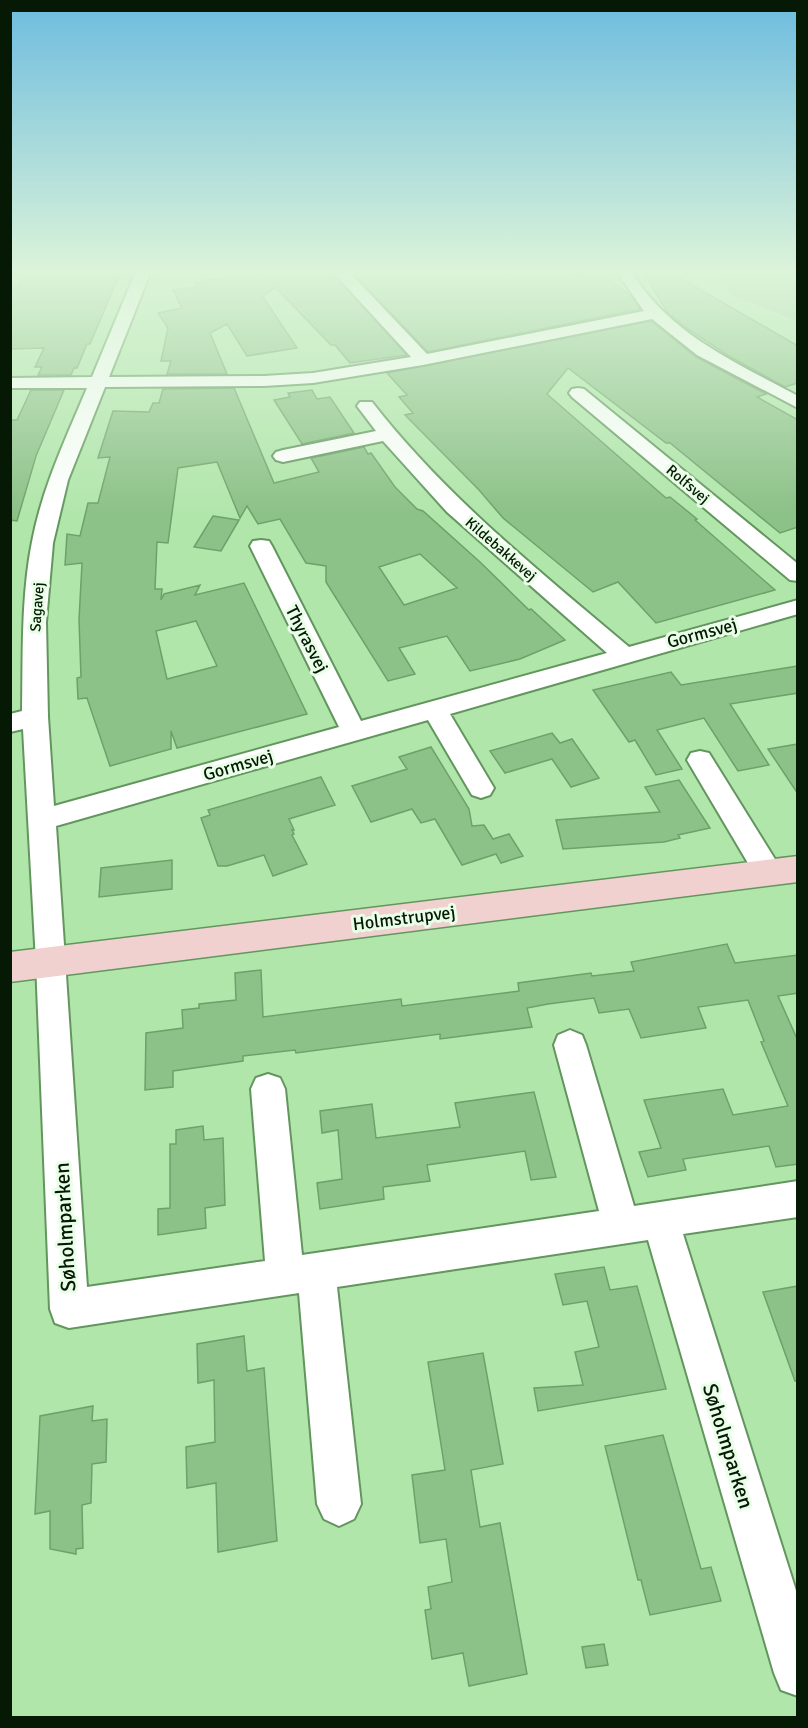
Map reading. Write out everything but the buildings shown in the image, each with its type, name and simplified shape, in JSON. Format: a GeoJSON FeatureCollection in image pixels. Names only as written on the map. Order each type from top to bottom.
{"type":"FeatureCollection","features":[{"type":"Feature","properties":{"kind":"street","name":"Sagavej"},"geometry":{"type":"LineString","coordinates":[[51,962],[36,717],[35,622],[42,543],[58,480],[111,352]]}},
{"type":"Feature","properties":{"kind":"street"},"geometry":{"type":"LineString","coordinates":[[415,352],[423,360]]}},
{"type":"Feature","properties":{"kind":"street"},"geometry":{"type":"LineString","coordinates":[[10,383],[264,381],[313,378],[465,352]]}},
{"type":"Feature","properties":{"kind":"street"},"geometry":{"type":"LineString","coordinates":[[704,352],[798,403]]}},
{"type":"Feature","properties":{"kind":"street","name":"Rolfsvej"},"geometry":{"type":"LineString","coordinates":[[578,393],[798,575]]}},
{"type":"Feature","properties":{"kind":"street","name":"Kildebakkevej"},"geometry":{"type":"LineString","coordinates":[[366,406],[386,435],[422,478],[624,655]]}},
{"type":"Feature","properties":{"kind":"street"},"geometry":{"type":"LineString","coordinates":[[283,456],[386,435]]}},
{"type":"Feature","properties":{"kind":"street","name":"Thyrasvej"},"geometry":{"type":"LineString","coordinates":[[261,546],[354,732]]}},
{"type":"Feature","properties":{"kind":"street","name":"Gormsvej"},"geometry":{"type":"LineString","coordinates":[[41,819],[798,607]]}},
{"type":"Feature","properties":{"kind":"street"},"geometry":{"type":"LineString","coordinates":[[434,708],[481,788]]}},
{"type":"Feature","properties":{"kind":"street"},"geometry":{"type":"LineString","coordinates":[[10,723],[36,717]]}},
{"type":"Feature","properties":{"kind":"street"},"geometry":{"type":"LineString","coordinates":[[700,760],[783,871]]}},
{"type":"Feature","properties":{"kind":"street","name":"Holmstrupvej"},"geometry":{"type":"LineString","coordinates":[[10,967],[783,871]]}},
{"type":"Feature","properties":{"kind":"street","name":"Søholmparken"},"geometry":{"type":"LineString","coordinates":[[51,962],[69,1309],[798,1199]]}},
{"type":"Feature","properties":{"kind":"street","name":"Søholmparken"},"geometry":{"type":"LineString","coordinates":[[570,1045],[641,1222],[798,1673]]}},
{"type":"Feature","properties":{"kind":"street"},"geometry":{"type":"LineString","coordinates":[[268,1089],[339,1504]]}}]}
